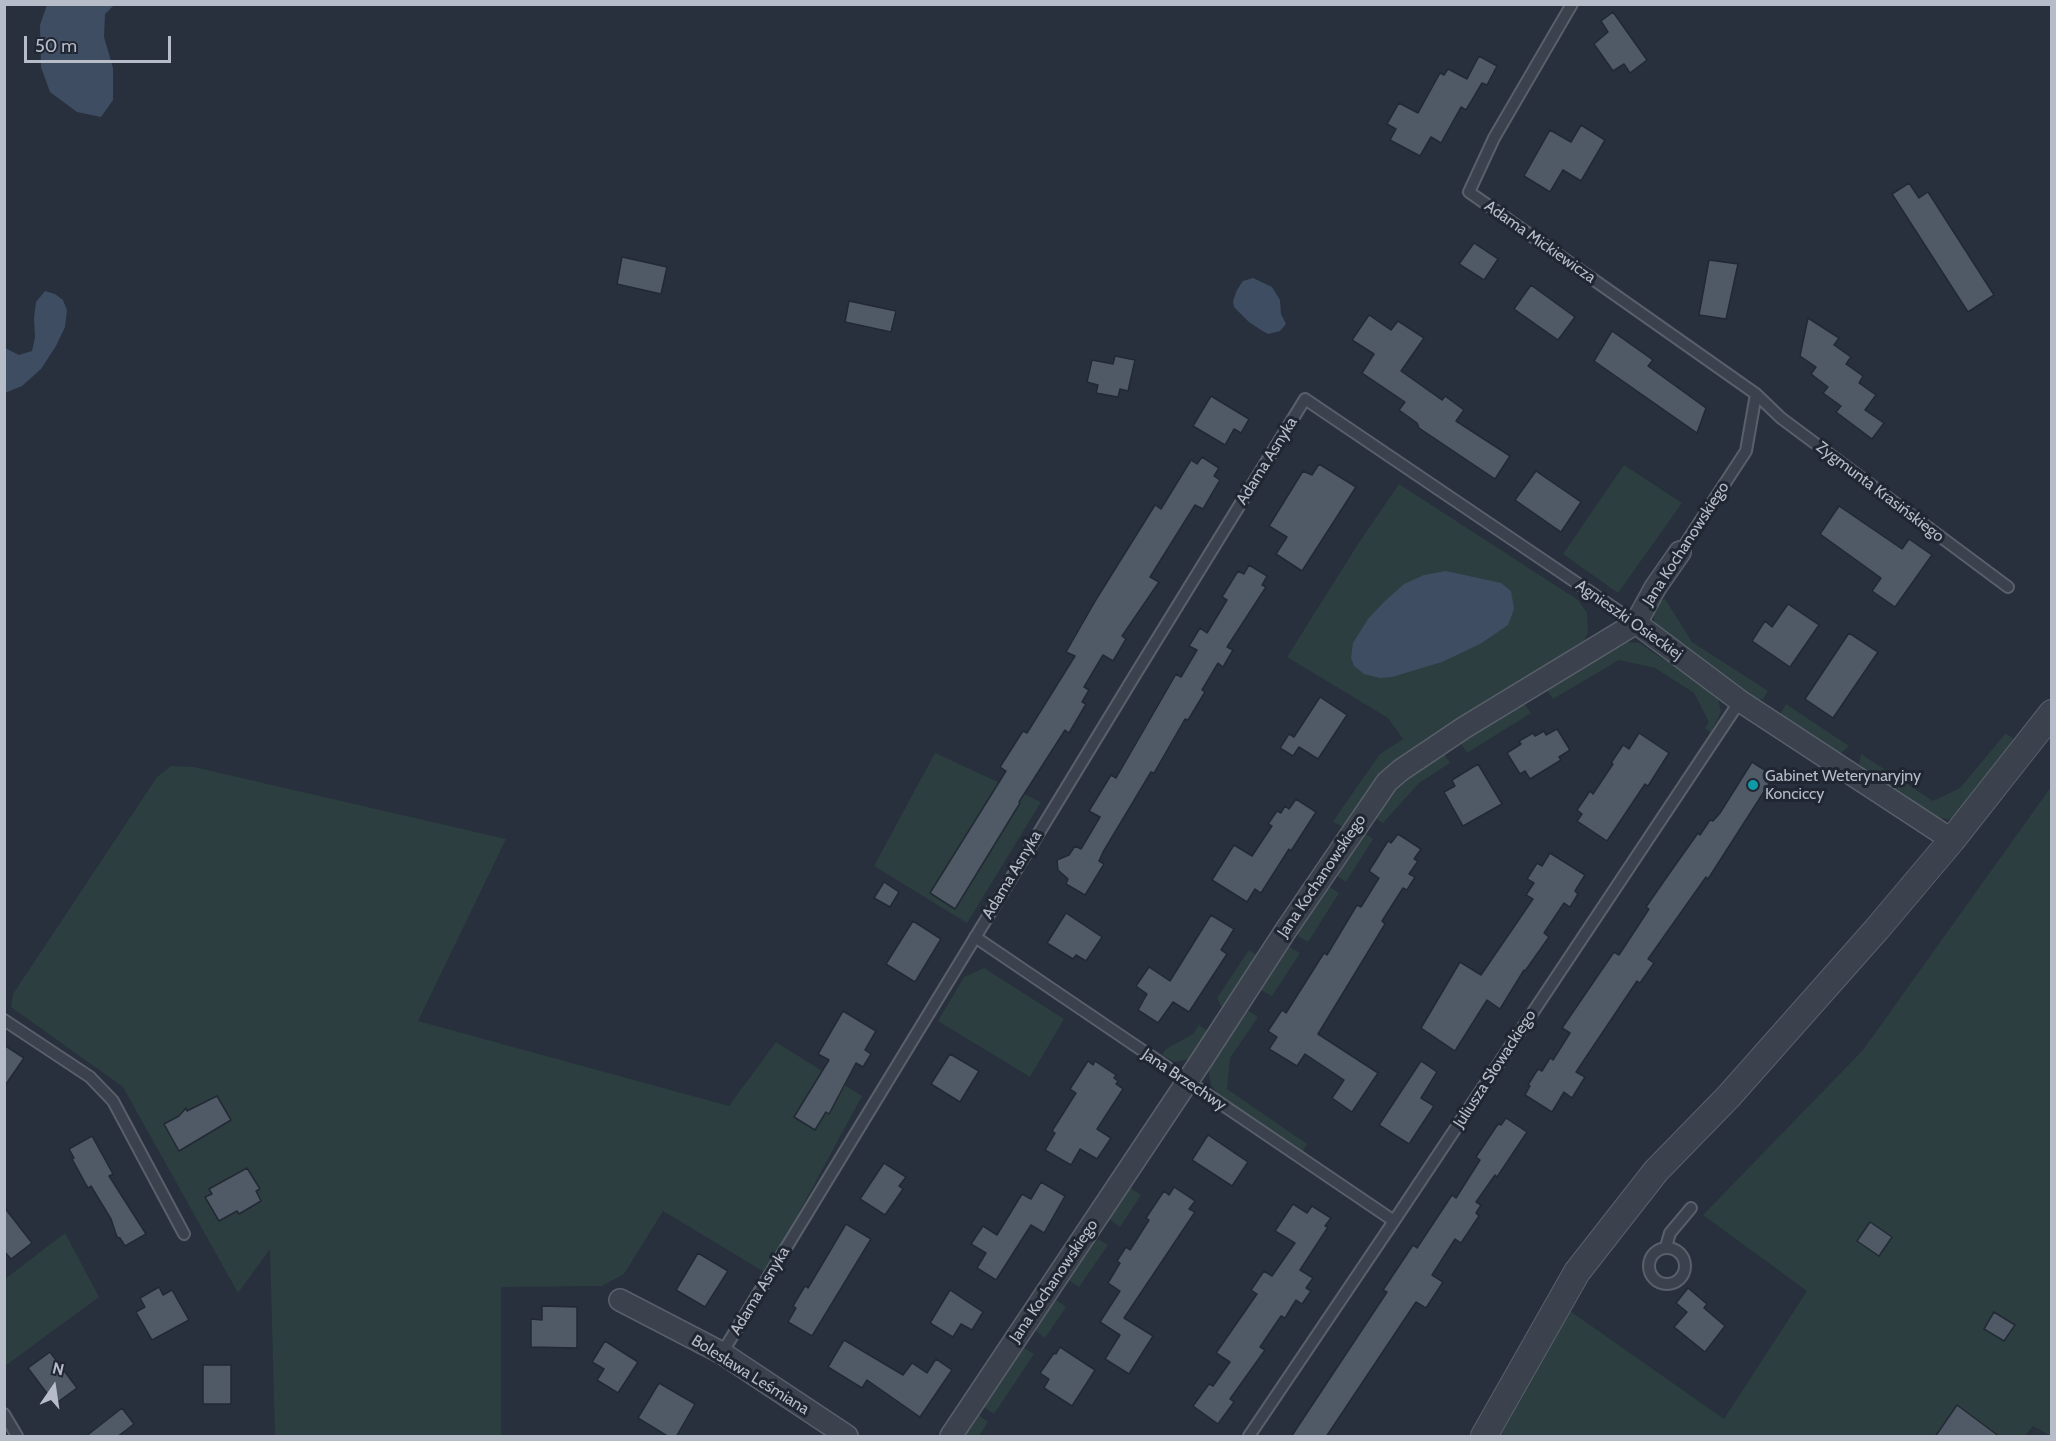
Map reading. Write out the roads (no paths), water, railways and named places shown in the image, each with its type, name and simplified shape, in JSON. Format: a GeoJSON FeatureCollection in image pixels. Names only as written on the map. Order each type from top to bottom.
{"type":"FeatureCollection","features":[{"type":"Feature","properties":{"kind":"street","name":"Jana Kochanowskiego"},"geometry":{"type":"LineString","coordinates":[[951,1437],[1352,831],[1387,782],[1465,727],[1636,623],[1655,588],[1680,552]]}},
{"type":"Feature","properties":{"kind":"street","name":"Agnieszki Osieckiej"},"geometry":{"type":"LineString","coordinates":[[1636,623],[1740,700],[1952,840]]}},
{"type":"Feature","properties":{"kind":"street"},"geometry":{"type":"LineString","coordinates":[[1484,1437],[1577,1272],[1656,1171],[1729,1096],[1794,1024],[1952,840],[2052,713]]}},
{"type":"Feature","properties":{"kind":"street","name":"Bolesława Leśmiana"},"geometry":{"type":"LineString","coordinates":[[620,1300],[722,1353],[847,1437]]}},
{"type":"Feature","properties":{"kind":"lane","name":"Adama Mickiewicza"},"geometry":{"type":"LineString","coordinates":[[1572,4],[1494,138],[1469,192],[1756,394]]}},
{"type":"Feature","properties":{"kind":"lane","name":"Jana Kochanowskiego"},"geometry":{"type":"LineString","coordinates":[[1680,552],[1746,451],[1756,394]]}},
{"type":"Feature","properties":{"kind":"lane","name":"Zygmunta Krasińskiego"},"geometry":{"type":"LineString","coordinates":[[1756,394],[1781,418],[2008,587]]}},
{"type":"Feature","properties":{"kind":"lane","name":"Agnieszki Osieckiej"},"geometry":{"type":"LineString","coordinates":[[1305,399],[1636,623]]}},
{"type":"Feature","properties":{"kind":"lane","name":"Adama Asnyka"},"geometry":{"type":"LineString","coordinates":[[722,1353],[1305,399]]}},
{"type":"Feature","properties":{"kind":"lane","name":"Juliusza Słowackiego"},"geometry":{"type":"LineString","coordinates":[[1249,1437],[1740,700]]}},
{"type":"Feature","properties":{"kind":"lane","name":"Jana Brzechwy"},"geometry":{"type":"LineString","coordinates":[[975,937],[1394,1221]]}},
{"type":"Feature","properties":{"kind":"lane"},"geometry":{"type":"LineString","coordinates":[[4,1020],[90,1077],[113,1101],[184,1234]]}},
{"type":"Feature","properties":{"kind":"lane"},"geometry":{"type":"LineString","coordinates":[[1666,1247],[1670,1233],[1691,1208]]}},
{"type":"Feature","properties":{"kind":"lane"},"geometry":{"type":"LineString","coordinates":[[4,1414],[17,1437]]}},
{"type":"Feature","properties":{"kind":"water"},"geometry":{"type":"Polygon","coordinates":[[[47,5],[114,5],[105,14],[104,37],[113,68],[113,100],[101,117],[77,112],[50,92],[41,67],[40,25],[47,5]]]}},
{"type":"Feature","properties":{"kind":"water"},"geometry":{"type":"Polygon","coordinates":[[[1253,278],[1272,287],[1280,300],[1281,314],[1286,324],[1280,331],[1268,334],[1249,322],[1234,307],[1233,301],[1237,290],[1243,281],[1253,278]]]}},
{"type":"Feature","properties":{"kind":"water"},"geometry":{"type":"Polygon","coordinates":[[[45,291],[63,300],[67,310],[65,327],[41,369],[22,386],[5,393],[5,348],[19,355],[32,351],[35,337],[36,302],[45,291]]]}},
{"type":"Feature","properties":{"kind":"water"},"geometry":{"type":"Polygon","coordinates":[[[1446,571],[1501,583],[1511,591],[1514,609],[1508,625],[1480,644],[1442,662],[1392,677],[1380,678],[1364,674],[1354,666],[1351,658],[1353,643],[1368,619],[1384,602],[1404,584],[1424,575],[1446,571]]]}},
{"type":"Feature","properties":{"kind":"place","name":"Gabinet Weterynaryjny Konciccy"},"geometry":{"type":"Point","coordinates":[1753,785]}}]}
